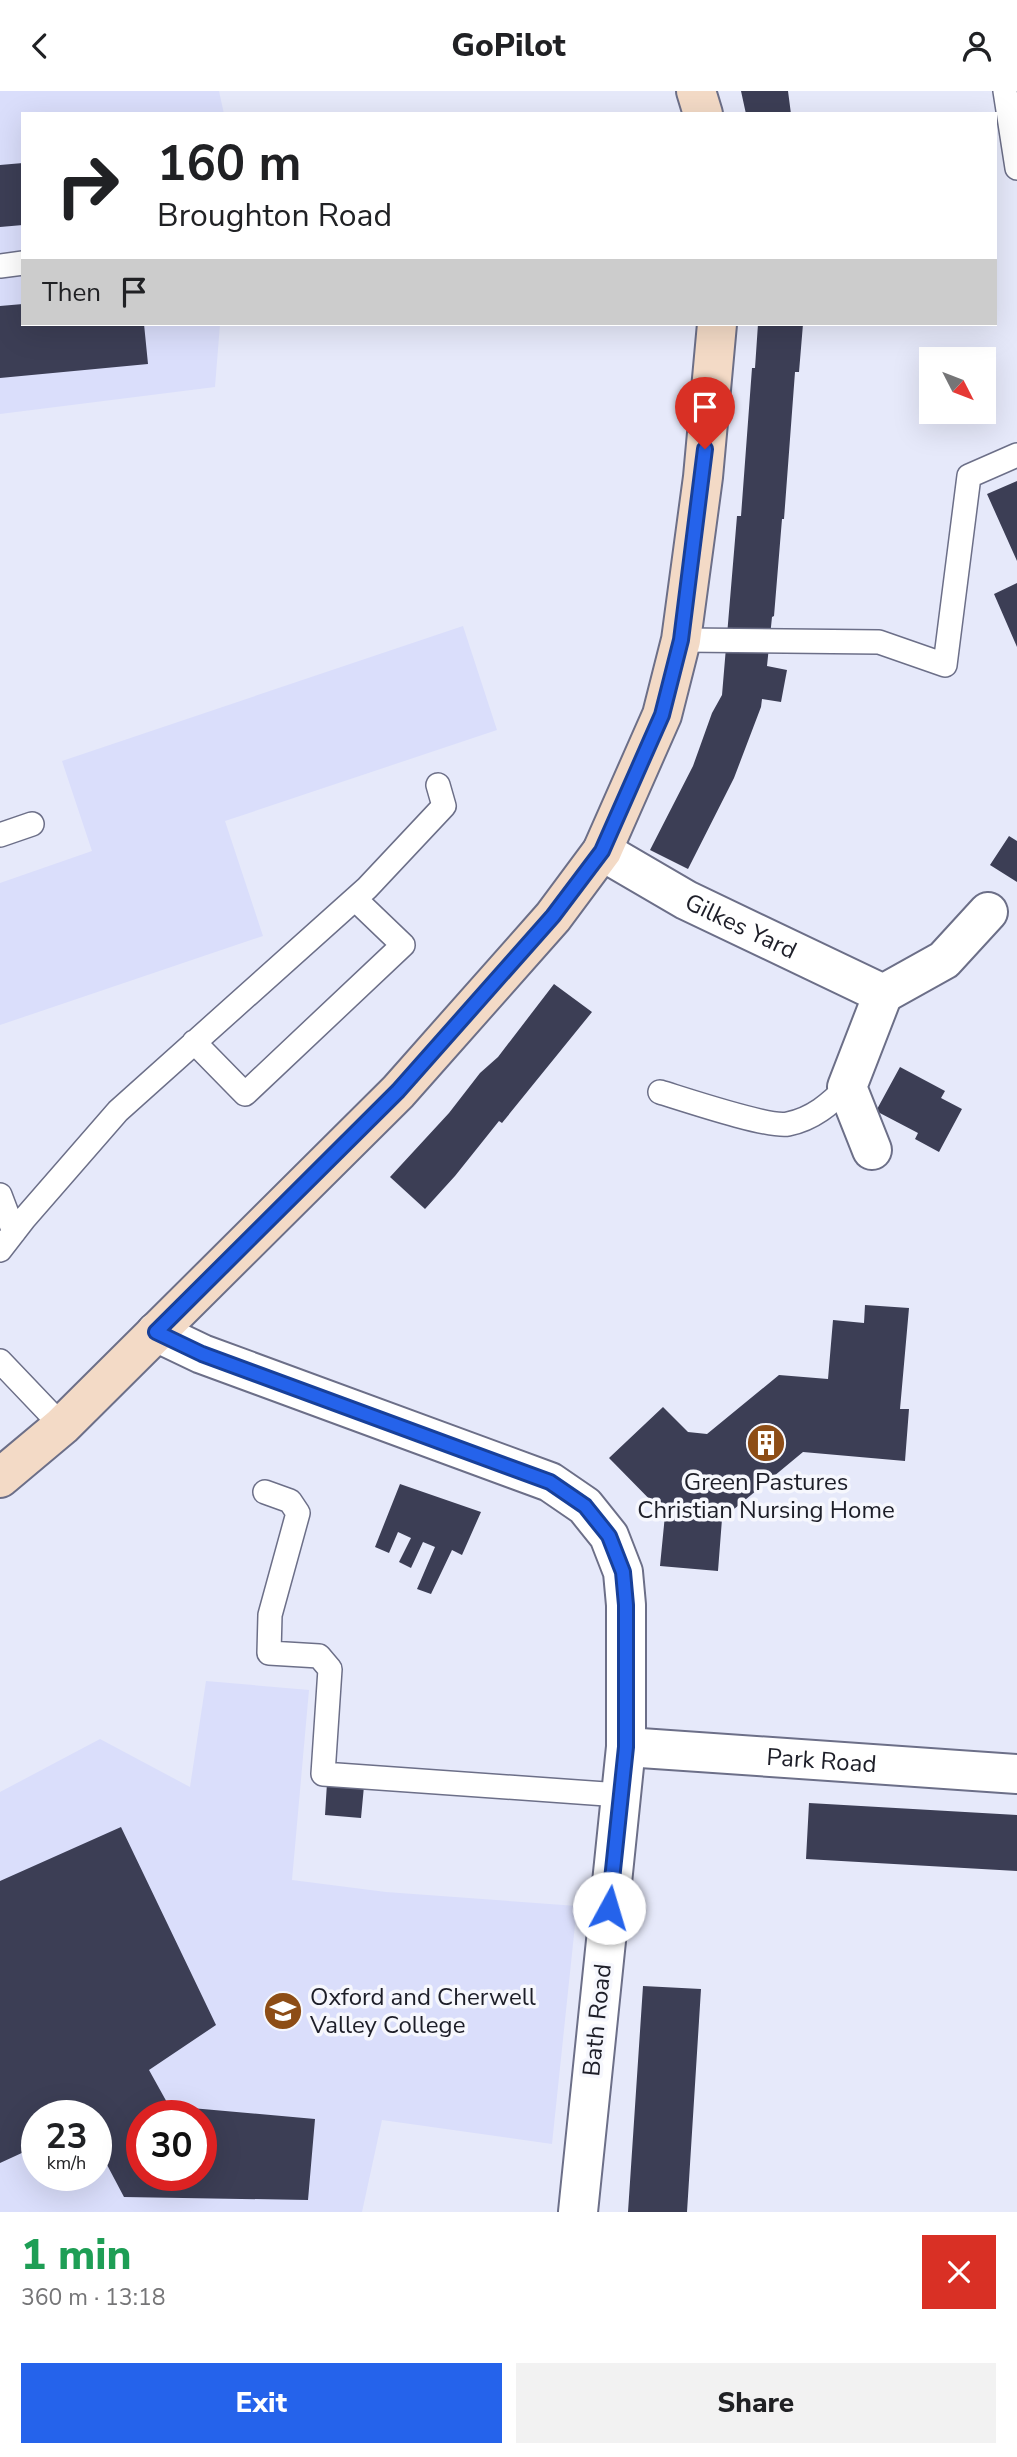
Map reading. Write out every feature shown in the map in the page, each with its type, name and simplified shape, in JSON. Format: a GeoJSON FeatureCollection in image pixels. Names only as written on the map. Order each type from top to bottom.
{"type":"FeatureCollection","features":[{"type":"Feature","properties":{"kind":"main road"},"geometry":{"type":"LineString","coordinates":[[696,91],[702,112]]}},
{"type":"Feature","properties":{"kind":"main road"},"geometry":{"type":"LineString","coordinates":[[0,1478],[62,1426],[398,1091],[553,916],[602,851],[662,715],[681,640],[703,477],[717,326]]}},
{"type":"Feature","properties":{"kind":"street","name":"Gilkes Yard"},"geometry":{"type":"LineString","coordinates":[[602,851],[686,900],[883,994]]}},
{"type":"Feature","properties":{"kind":"street"},"geometry":{"type":"LineString","coordinates":[[872,1150],[848,1087],[883,994],[944,960],[988,912]]}},
{"type":"Feature","properties":{"kind":"street","name":"Bath Road"},"geometry":{"type":"LineString","coordinates":[[156,1332],[202,1354],[550,1482],[585,1506],[609,1536],[623,1572],[626,1605],[626,1747],[578,2212]]}},
{"type":"Feature","properties":{"kind":"street","name":"Park Road"},"geometry":{"type":"LineString","coordinates":[[626,1747],[1017,1774]]}},
{"type":"Feature","properties":{"kind":"lane"},"geometry":{"type":"LineString","coordinates":[[1004,91],[1017,168]]}},
{"type":"Feature","properties":{"kind":"lane"},"geometry":{"type":"LineString","coordinates":[[0,267],[21,263]]}},
{"type":"Feature","properties":{"kind":"lane"},"geometry":{"type":"LineString","coordinates":[[681,640],[879,642],[945,665],[969,476],[1017,455]]}},
{"type":"Feature","properties":{"kind":"lane"},"geometry":{"type":"LineString","coordinates":[[7,1241],[118,1111],[355,899],[444,806],[438,785]]}},
{"type":"Feature","properties":{"kind":"lane"},"geometry":{"type":"LineString","coordinates":[[0,835],[32,824]]}},
{"type":"Feature","properties":{"kind":"lane"},"geometry":{"type":"LineString","coordinates":[[194,1042],[244,1094],[403,945],[355,899]]}},
{"type":"Feature","properties":{"kind":"lane"},"geometry":{"type":"LineString","coordinates":[[660,1093],[763,1122],[785,1125],[810,1117],[829,1105],[848,1087]]}},
{"type":"Feature","properties":{"kind":"lane"},"geometry":{"type":"LineString","coordinates":[[0,1195],[7,1241]]}},
{"type":"Feature","properties":{"kind":"lane"},"geometry":{"type":"LineString","coordinates":[[0,1361],[62,1426]]}},
{"type":"Feature","properties":{"kind":"lane"},"geometry":{"type":"LineString","coordinates":[[265,1492],[290,1501],[298,1513],[270,1615],[269,1653],[319,1655],[330,1669],[323,1774],[620,1795]]}},
{"type":"Feature","properties":{"kind":"shaded area"},"geometry":{"type":"Polygon","coordinates":[[[0,91],[219,91],[224,112],[21,112],[21,326],[220,326],[215,387],[0,414],[0,91]]]}},
{"type":"Feature","properties":{"kind":"shaded area"},"geometry":{"type":"Polygon","coordinates":[[[463,626],[497,730],[225,821],[263,936],[0,1025],[0,883],[92,851],[62,761],[463,626]]]}},
{"type":"Feature","properties":{"kind":"shaded area","name":"Oxford and Cherwell Valley College"},"geometry":{"type":"Polygon","coordinates":[[[206,1681],[309,1690],[292,1880],[386,1892],[577,1906],[552,2144],[382,2120],[362,2212],[0,2212],[0,1792],[100,1739],[190,1787],[206,1681]]]}},
{"type":"Feature","properties":{"kind":"building"},"geometry":{"type":"Polygon","coordinates":[[[741,91],[788,91],[791,112],[746,112],[741,91]]]}},
{"type":"Feature","properties":{"kind":"building"},"geometry":{"type":"Polygon","coordinates":[[[21,163],[21,225],[0,227],[0,165],[21,163]]]}},
{"type":"Feature","properties":{"kind":"building"},"geometry":{"type":"Polygon","coordinates":[[[21,304],[21,326],[144,326],[148,364],[0,378],[0,306],[21,304]]]}},
{"type":"Feature","properties":{"kind":"building"},"geometry":{"type":"Polygon","coordinates":[[[758,326],[803,326],[799,372],[795,372],[784,519],[767,666],[787,670],[781,702],[762,699],[734,778],[688,869],[650,850],[693,766],[712,713],[722,695],[737,516],[741,516],[752,368],[755,368],[758,326]]]}},
{"type":"Feature","properties":{"kind":"building"},"geometry":{"type":"Polygon","coordinates":[[[1017,481],[1017,561],[987,494],[1017,481]]]}},
{"type":"Feature","properties":{"kind":"building"},"geometry":{"type":"Polygon","coordinates":[[[1017,583],[1017,647],[994,594],[1017,583]]]}},
{"type":"Feature","properties":{"kind":"building"},"geometry":{"type":"Polygon","coordinates":[[[1009,836],[1017,841],[1017,882],[990,865],[1009,836]]]}},
{"type":"Feature","properties":{"kind":"building"},"geometry":{"type":"Polygon","coordinates":[[[554,984],[592,1012],[502,1123],[499,1121],[425,1209],[390,1177],[449,1113],[480,1073],[498,1057],[554,984]]]}},
{"type":"Feature","properties":{"kind":"building"},"geometry":{"type":"Polygon","coordinates":[[[900,1067],[945,1091],[941,1098],[962,1109],[939,1152],[915,1139],[918,1133],[876,1111],[900,1067]]]}},
{"type":"Feature","properties":{"kind":"building","name":"Green Pastures Christian Nursing Home"},"geometry":{"type":"Polygon","coordinates":[[[865,1305],[909,1308],[900,1409],[909,1409],[905,1461],[803,1452],[722,1519],[718,1571],[660,1566],[665,1515],[609,1458],[663,1407],[688,1432],[707,1434],[779,1375],[828,1379],[833,1320],[864,1323],[865,1305]]]}},
{"type":"Feature","properties":{"kind":"building"},"geometry":{"type":"Polygon","coordinates":[[[400,1484],[481,1512],[462,1555],[452,1550],[431,1594],[417,1589],[435,1547],[423,1542],[411,1568],[399,1562],[411,1538],[398,1532],[389,1553],[375,1547],[400,1484]]]}},
{"type":"Feature","properties":{"kind":"building"},"geometry":{"type":"Polygon","coordinates":[[[327,1783],[364,1786],[361,1818],[325,1815],[327,1783]]]}},
{"type":"Feature","properties":{"kind":"building"},"geometry":{"type":"Polygon","coordinates":[[[809,1803],[1017,1815],[1017,1871],[806,1859],[809,1803]]]}},
{"type":"Feature","properties":{"kind":"building"},"geometry":{"type":"Polygon","coordinates":[[[121,1827],[216,2025],[149,2070],[166,2100],[126,2100],[126,2191],[217,2191],[217,2110],[315,2119],[308,2200],[124,2197],[112,2174],[112,2100],[21,2100],[21,2153],[0,2163],[0,1881],[121,1827]]]}},
{"type":"Feature","properties":{"kind":"building"},"geometry":{"type":"Polygon","coordinates":[[[643,1986],[701,1989],[687,2212],[628,2212],[643,1986]]]}},
{"type":"Feature","properties":{"kind":"place","name":"Green Pastures Christian Nursing Home"},"geometry":{"type":"Point","coordinates":[766,1443]}},
{"type":"Feature","properties":{"kind":"place","name":"Oxford and Cherwell Valley College"},"geometry":{"type":"Point","coordinates":[283,2011]}},
{"type":"Feature","properties":{"kind":"route"},"geometry":{"type":"LineString","coordinates":[[609,1908],[626,1747],[626,1605],[623,1572],[609,1536],[585,1506],[550,1482],[202,1354],[156,1332],[398,1091],[553,916],[602,851],[662,715],[681,640],[705,449]]}}]}
